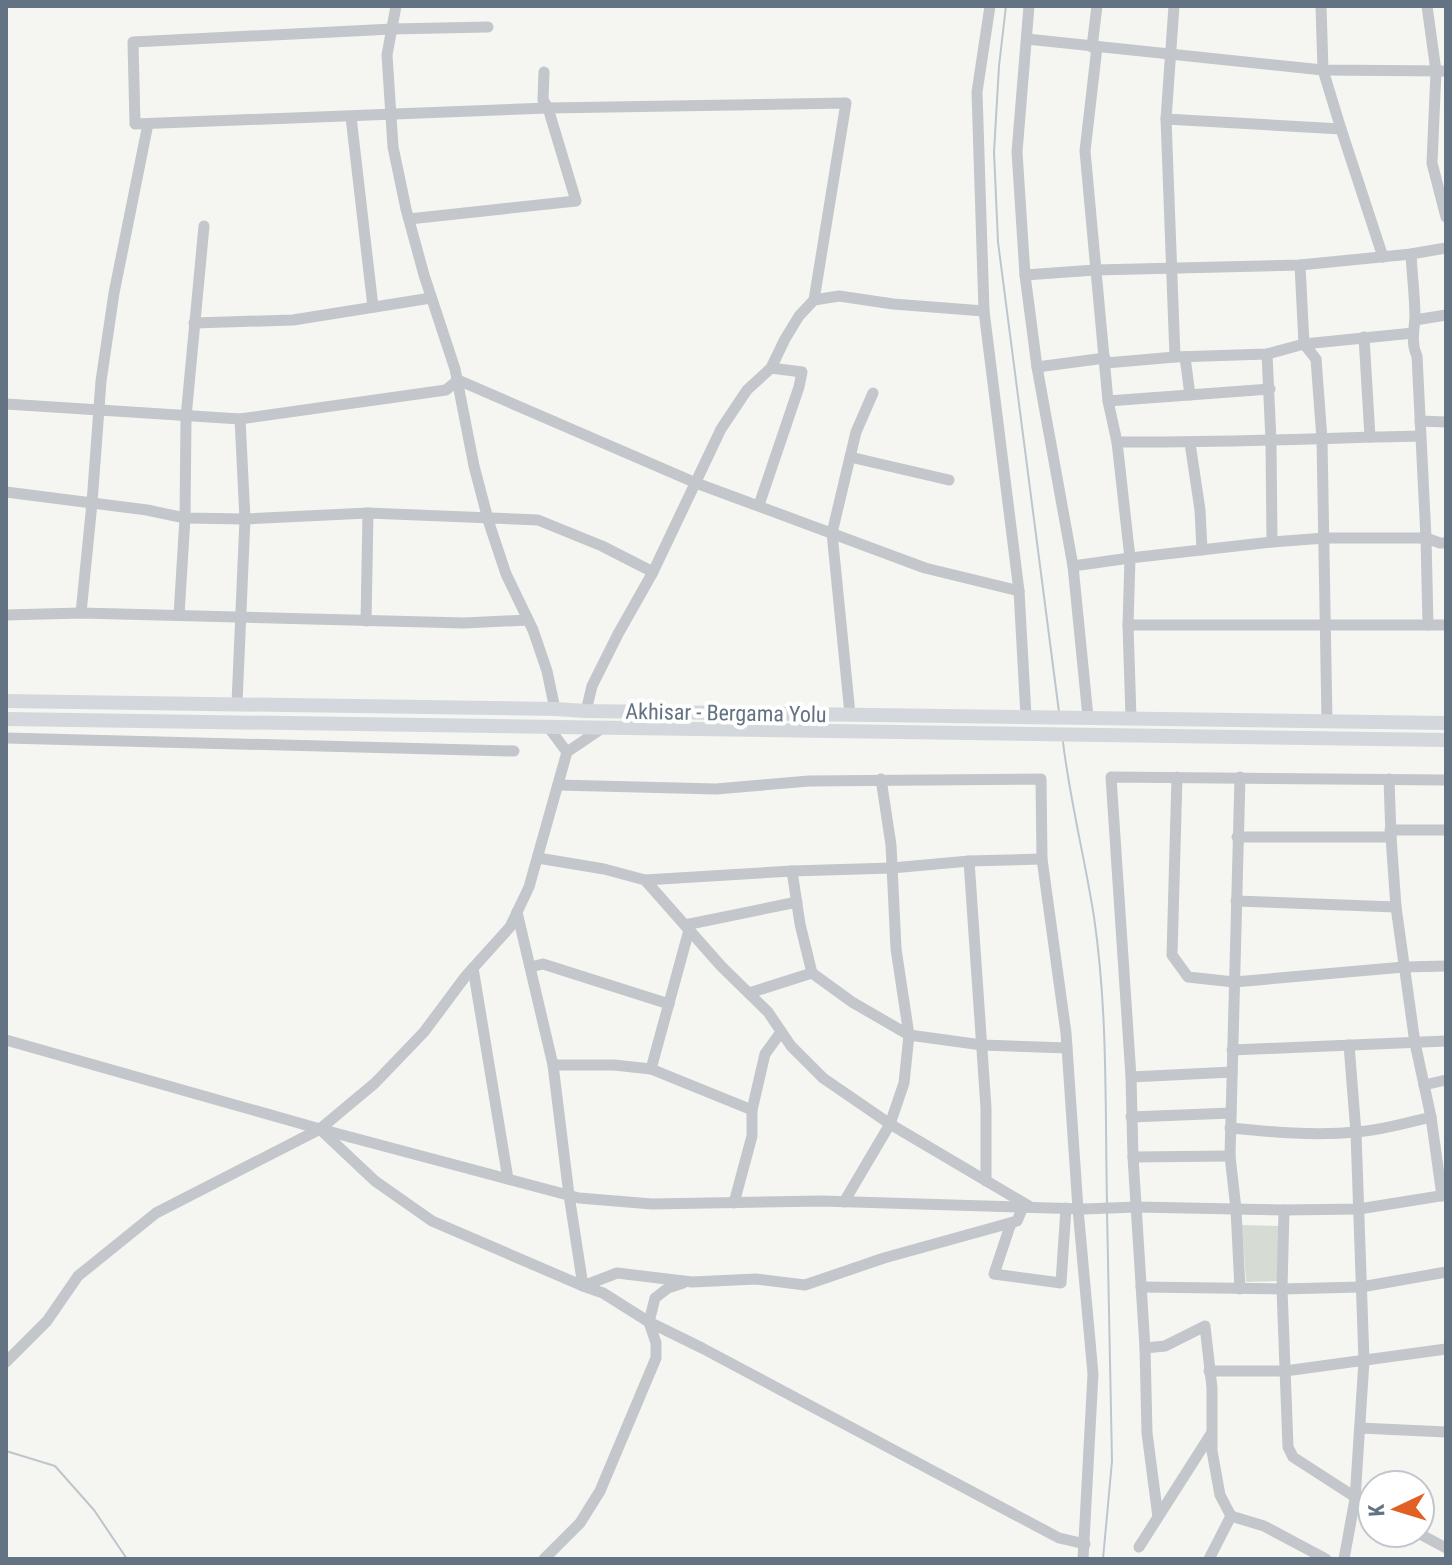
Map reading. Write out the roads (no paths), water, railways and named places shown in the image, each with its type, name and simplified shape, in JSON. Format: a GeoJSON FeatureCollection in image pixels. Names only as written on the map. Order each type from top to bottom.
{"type":"FeatureCollection","features":[{"type":"Feature","properties":{"kind":"main road","name":"Akhisar - Bergama Yolu"},"geometry":{"type":"LineString","coordinates":[[6,701],[1446,723]]}},
{"type":"Feature","properties":{"kind":"main road","name":"Akhisar - Bergama Yolu"},"geometry":{"type":"LineString","coordinates":[[6,719],[1446,740]]}},
{"type":"Feature","properties":{"kind":"street"},"geometry":{"type":"LineString","coordinates":[[396,6],[387,55],[393,147],[409,219],[458,380],[474,466],[488,519],[506,574],[547,671],[555,709]]}},
{"type":"Feature","properties":{"kind":"street"},"geometry":{"type":"LineString","coordinates":[[990,6],[977,92],[984,311],[1032,716]]}},
{"type":"Feature","properties":{"kind":"street"},"geometry":{"type":"LineString","coordinates":[[1029,6],[1017,152],[1025,275],[1037,367],[1073,566],[1080,717]]}},
{"type":"Feature","properties":{"kind":"street"},"geometry":{"type":"LineString","coordinates":[[1097,6],[1085,151],[1108,401],[1117,442],[1130,558],[1128,625],[1131,718]]}},
{"type":"Feature","properties":{"kind":"street"},"geometry":{"type":"LineString","coordinates":[[1174,6],[1166,119],[1171,268],[1180,357],[1190,395]]}},
{"type":"Feature","properties":{"kind":"street"},"geometry":{"type":"LineString","coordinates":[[1321,6],[1323,70],[1383,257]]}},
{"type":"Feature","properties":{"kind":"street"},"geometry":{"type":"LineString","coordinates":[[1427,6],[1441,71],[1440,120],[1432,163],[1446,217]]}},
{"type":"Feature","properties":{"kind":"street"},"geometry":{"type":"LineString","coordinates":[[488,27],[133,42],[135,124],[548,108],[846,103],[814,300],[799,316],[771,368],[747,390],[721,429],[653,572],[592,686],[586,711]]}},
{"type":"Feature","properties":{"kind":"street"},"geometry":{"type":"LineString","coordinates":[[1027,39],[1323,70],[1441,71]]}},
{"type":"Feature","properties":{"kind":"street"},"geometry":{"type":"LineString","coordinates":[[409,219],[576,201],[543,100],[544,72]]}},
{"type":"Feature","properties":{"kind":"street"},"geometry":{"type":"LineString","coordinates":[[351,117],[373,307]]}},
{"type":"Feature","properties":{"kind":"street"},"geometry":{"type":"LineString","coordinates":[[1166,119],[1341,129]]}},
{"type":"Feature","properties":{"kind":"street"},"geometry":{"type":"LineString","coordinates":[[81,613],[101,381],[114,293],[148,124]]}},
{"type":"Feature","properties":{"kind":"street"},"geometry":{"type":"LineString","coordinates":[[179,615],[185,518],[186,417],[204,226]]}},
{"type":"Feature","properties":{"kind":"street"},"geometry":{"type":"LineString","coordinates":[[1025,275],[1095,270],[1300,265],[1446,248]]}},
{"type":"Feature","properties":{"kind":"street"},"geometry":{"type":"LineString","coordinates":[[1411,254],[1428,625]]}},
{"type":"Feature","properties":{"kind":"street"},"geometry":{"type":"LineString","coordinates":[[1300,265],[1304,344],[1316,359],[1322,439],[1327,721]]}},
{"type":"Feature","properties":{"kind":"street"},"geometry":{"type":"LineString","coordinates":[[814,300],[839,296],[893,304],[984,311]]}},
{"type":"Feature","properties":{"kind":"street"},"geometry":{"type":"LineString","coordinates":[[194,323],[293,320],[431,298]]}},
{"type":"Feature","properties":{"kind":"street"},"geometry":{"type":"LineString","coordinates":[[1415,320],[1446,315]]}},
{"type":"Feature","properties":{"kind":"street"},"geometry":{"type":"LineString","coordinates":[[1037,367],[1267,354],[1304,344],[1413,333]]}},
{"type":"Feature","properties":{"kind":"street"},"geometry":{"type":"LineString","coordinates":[[1364,337],[1370,437]]}},
{"type":"Feature","properties":{"kind":"street"},"geometry":{"type":"LineString","coordinates":[[1267,354],[1272,542]]}},
{"type":"Feature","properties":{"kind":"street"},"geometry":{"type":"LineString","coordinates":[[759,505],[802,372],[771,368]]}},
{"type":"Feature","properties":{"kind":"street"},"geometry":{"type":"LineString","coordinates":[[458,380],[696,483],[925,568],[1019,591]]}},
{"type":"Feature","properties":{"kind":"street"},"geometry":{"type":"LineString","coordinates":[[6,404],[240,419],[446,390],[458,380]]}},
{"type":"Feature","properties":{"kind":"street"},"geometry":{"type":"LineString","coordinates":[[1108,401],[1270,389]]}},
{"type":"Feature","properties":{"kind":"street"},"geometry":{"type":"LineString","coordinates":[[850,714],[832,533],[856,432],[873,393]]}},
{"type":"Feature","properties":{"kind":"street"},"geometry":{"type":"LineString","coordinates":[[237,703],[245,519],[240,419]]}},
{"type":"Feature","properties":{"kind":"street"},"geometry":{"type":"LineString","coordinates":[[1420,421],[1446,422]]}},
{"type":"Feature","properties":{"kind":"street"},"geometry":{"type":"LineString","coordinates":[[1117,442],[1190,443],[1420,436]]}},
{"type":"Feature","properties":{"kind":"street"},"geometry":{"type":"LineString","coordinates":[[1190,443],[1200,510],[1202,550]]}},
{"type":"Feature","properties":{"kind":"street"},"geometry":{"type":"LineString","coordinates":[[850,457],[949,480]]}},
{"type":"Feature","properties":{"kind":"street"},"geometry":{"type":"LineString","coordinates":[[6,492],[147,510],[185,518],[245,519],[368,513],[538,520],[602,546],[653,572]]}},
{"type":"Feature","properties":{"kind":"street"},"geometry":{"type":"LineString","coordinates":[[366,621],[368,513]]}},
{"type":"Feature","properties":{"kind":"street"},"geometry":{"type":"LineString","coordinates":[[1073,566],[1325,538],[1426,538],[1446,543]]}},
{"type":"Feature","properties":{"kind":"street"},"geometry":{"type":"LineString","coordinates":[[6,615],[81,613],[464,623],[528,620]]}},
{"type":"Feature","properties":{"kind":"street"},"geometry":{"type":"LineString","coordinates":[[1128,625],[1446,625]]}},
{"type":"Feature","properties":{"kind":"street"},"geometry":{"type":"LineString","coordinates":[[549,728],[567,752]]}},
{"type":"Feature","properties":{"kind":"street"},"geometry":{"type":"LineString","coordinates":[[6,1362],[47,1321],[78,1276],[156,1213],[320,1129],[375,1083],[424,1032],[473,968],[510,927],[529,887],[567,752],[601,729]]}},
{"type":"Feature","properties":{"kind":"street"},"geometry":{"type":"LineString","coordinates":[[6,738],[514,751]]}},
{"type":"Feature","properties":{"kind":"street"},"geometry":{"type":"LineString","coordinates":[[1158,1517],[1147,1433],[1131,1077],[1111,777],[1446,780]]}},
{"type":"Feature","properties":{"kind":"street"},"geometry":{"type":"LineString","coordinates":[[1177,777],[1172,955],[1188,977],[1234,982],[1446,966]]}},
{"type":"Feature","properties":{"kind":"street"},"geometry":{"type":"LineString","coordinates":[[1240,777],[1230,1128],[1240,1289]]}},
{"type":"Feature","properties":{"kind":"street"},"geometry":{"type":"LineString","coordinates":[[844,1202],[890,1124],[904,1083],[909,1035],[896,949],[891,845],[881,779]]}},
{"type":"Feature","properties":{"kind":"street"},"geometry":{"type":"LineString","coordinates":[[558,785],[716,789],[809,781],[1041,779],[1042,859],[1067,1048],[1076,1209],[1093,1374],[1083,1559]]}},
{"type":"Feature","properties":{"kind":"street"},"geometry":{"type":"LineString","coordinates":[[6,1040],[579,1198],[652,1204],[844,1202],[1076,1209],[1284,1210],[1359,1209],[1444,1195],[1415,1043],[1396,907],[1389,779]]}},
{"type":"Feature","properties":{"kind":"street"},"geometry":{"type":"LineString","coordinates":[[1237,837],[1446,830]]}},
{"type":"Feature","properties":{"kind":"street"},"geometry":{"type":"LineString","coordinates":[[538,858],[604,869],[645,880],[1042,859]]}},
{"type":"Feature","properties":{"kind":"street"},"geometry":{"type":"LineString","coordinates":[[969,861],[986,1108],[986,1181]]}},
{"type":"Feature","properties":{"kind":"street"},"geometry":{"type":"LineString","coordinates":[[792,871],[812,973],[852,1002],[909,1035],[982,1045],[1067,1048]]}},
{"type":"Feature","properties":{"kind":"street"},"geometry":{"type":"LineString","coordinates":[[645,880],[768,1012],[791,1046],[823,1078],[890,1124],[1027,1207]]}},
{"type":"Feature","properties":{"kind":"street"},"geometry":{"type":"LineString","coordinates":[[1236,901],[1396,907]]}},
{"type":"Feature","properties":{"kind":"street"},"geometry":{"type":"LineString","coordinates":[[687,927],[797,902]]}},
{"type":"Feature","properties":{"kind":"street"},"geometry":{"type":"LineString","coordinates":[[517,912],[553,1065],[583,1286]]}},
{"type":"Feature","properties":{"kind":"street"},"geometry":{"type":"LineString","coordinates":[[651,1069],[687,927]]}},
{"type":"Feature","properties":{"kind":"street"},"geometry":{"type":"LineString","coordinates":[[530,967],[543,964],[669,1004]]}},
{"type":"Feature","properties":{"kind":"street"},"geometry":{"type":"LineString","coordinates":[[473,968],[508,1179]]}},
{"type":"Feature","properties":{"kind":"street"},"geometry":{"type":"LineString","coordinates":[[749,993],[812,973]]}},
{"type":"Feature","properties":{"kind":"street"},"geometry":{"type":"LineString","coordinates":[[734,1203],[752,1136],[752,1110],[765,1054],[781,1032]]}},
{"type":"Feature","properties":{"kind":"street"},"geometry":{"type":"LineString","coordinates":[[1232,1050],[1446,1041]]}},
{"type":"Feature","properties":{"kind":"street"},"geometry":{"type":"LineString","coordinates":[[1344,1559],[1355,1499],[1364,1361],[1356,1133],[1349,1045]]}},
{"type":"Feature","properties":{"kind":"street"},"geometry":{"type":"LineString","coordinates":[[553,1065],[614,1065],[651,1069],[752,1110]]}},
{"type":"Feature","properties":{"kind":"street"},"geometry":{"type":"LineString","coordinates":[[1131,1077],[1232,1072]]}},
{"type":"Feature","properties":{"kind":"street"},"geometry":{"type":"LineString","coordinates":[[1424,1085],[1446,1080]]}},
{"type":"Feature","properties":{"kind":"street"},"geometry":{"type":"LineString","coordinates":[[1131,1117],[1231,1113]]}},
{"type":"Feature","properties":{"kind":"street"},"geometry":{"type":"LineString","coordinates":[[1230,1128],[1299,1134],[1356,1133],[1431,1117]]}},
{"type":"Feature","properties":{"kind":"street"},"geometry":{"type":"LineString","coordinates":[[320,1129],[375,1181],[432,1221],[603,1293],[649,1322],[1059,1538],[1085,1544]]}},
{"type":"Feature","properties":{"kind":"street"},"geometry":{"type":"LineString","coordinates":[[1133,1157],[1230,1156]]}},
{"type":"Feature","properties":{"kind":"street"},"geometry":{"type":"LineString","coordinates":[[583,1286],[617,1273],[687,1282],[756,1279],[805,1285],[884,1258],[1017,1221],[1027,1207]]}},
{"type":"Feature","properties":{"kind":"street"},"geometry":{"type":"LineString","coordinates":[[1011,1223],[994,1274],[1061,1283],[1076,1209]]}},
{"type":"Feature","properties":{"kind":"street"},"geometry":{"type":"LineString","coordinates":[[1284,1210],[1282,1289],[1288,1447],[1293,1457],[1355,1499]]}},
{"type":"Feature","properties":{"kind":"street"},"geometry":{"type":"LineString","coordinates":[[1141,1287],[1361,1287],[1446,1272]]}},
{"type":"Feature","properties":{"kind":"street"},"geometry":{"type":"LineString","coordinates":[[544,1559],[580,1523],[600,1491],[656,1358],[656,1343],[649,1322],[655,1298],[668,1288],[687,1282]]}},
{"type":"Feature","properties":{"kind":"street"},"geometry":{"type":"LineString","coordinates":[[1145,1348],[1165,1346],[1205,1326],[1212,1388],[1212,1451],[1220,1495],[1231,1516],[1264,1526],[1326,1559]]}},
{"type":"Feature","properties":{"kind":"street"},"geometry":{"type":"LineString","coordinates":[[1209,1371],[1285,1371],[1446,1349]]}},
{"type":"Feature","properties":{"kind":"street"},"geometry":{"type":"LineString","coordinates":[[1360,1428],[1446,1432]]}},
{"type":"Feature","properties":{"kind":"street"},"geometry":{"type":"LineString","coordinates":[[1139,1547],[1211,1434]]}},
{"type":"Feature","properties":{"kind":"street"},"geometry":{"type":"LineString","coordinates":[[1209,1559],[1231,1516]]}},
{"type":"Feature","properties":{"kind":"street"},"geometry":{"type":"LineString","coordinates":[[1295,1559],[1301,1547]]}},
{"type":"Feature","properties":{"kind":"waterway"},"geometry":{"type":"LineString","coordinates":[[1006,6],[994,152],[998,242],[1059,712]]}},
{"type":"Feature","properties":{"kind":"waterway"},"geometry":{"type":"LineString","coordinates":[[1063,742],[1090,895],[1102,989],[1107,1205]]}},
{"type":"Feature","properties":{"kind":"waterway"},"geometry":{"type":"LineString","coordinates":[[1103,1559],[1112,1461],[1107,1211]]}},
{"type":"Feature","properties":{"kind":"waterway"},"geometry":{"type":"LineString","coordinates":[[6,1451],[55,1466],[94,1510],[127,1559]]}}]}
